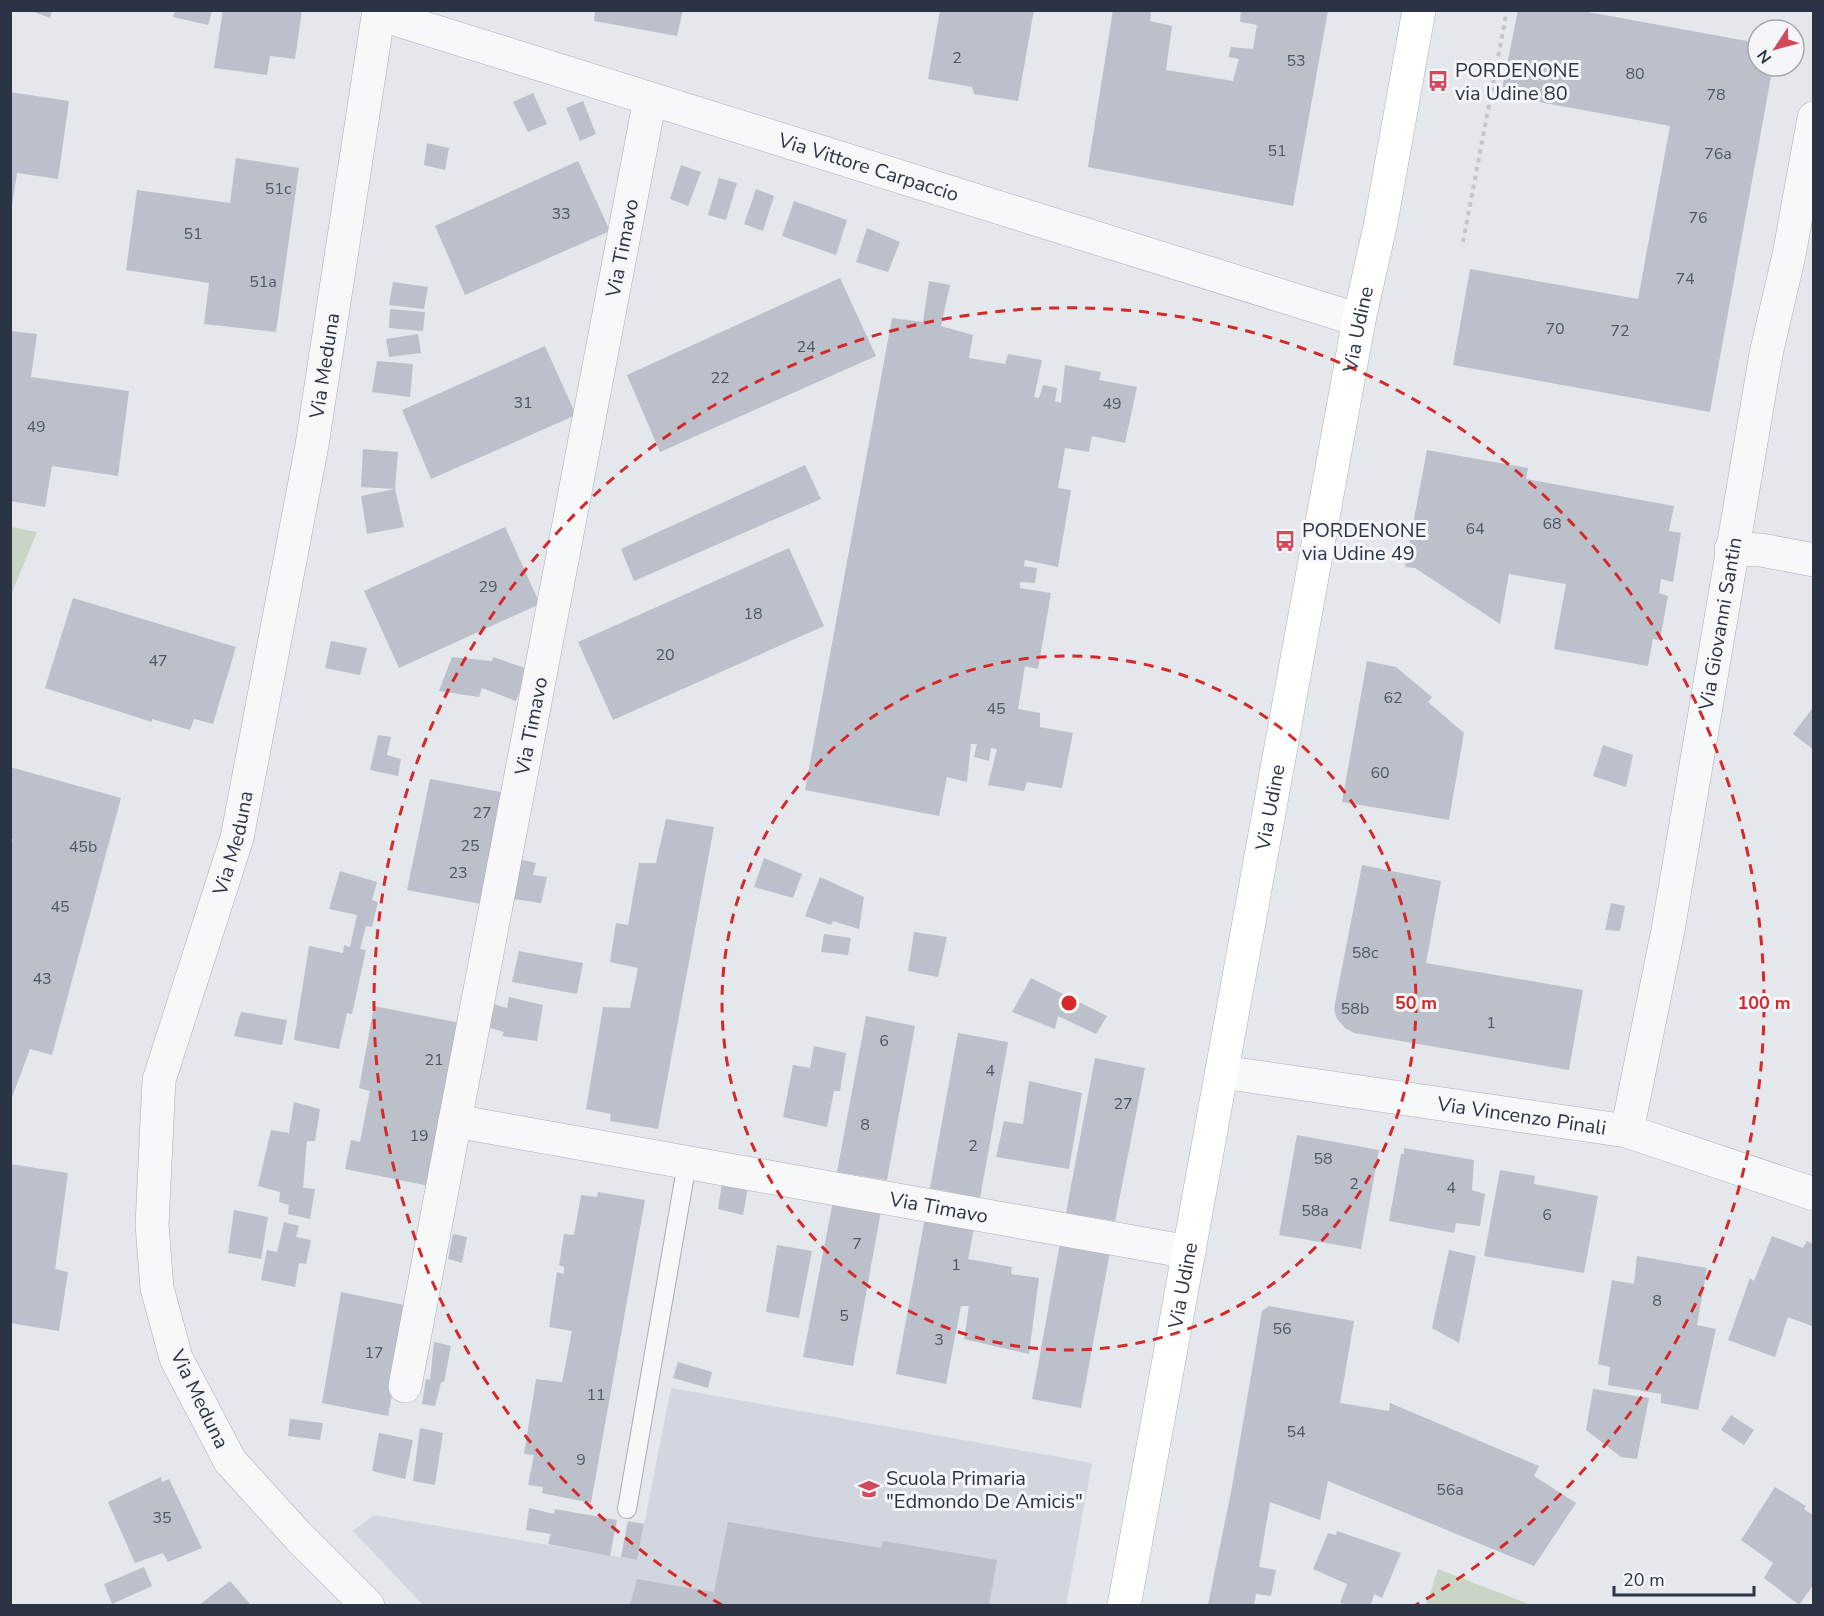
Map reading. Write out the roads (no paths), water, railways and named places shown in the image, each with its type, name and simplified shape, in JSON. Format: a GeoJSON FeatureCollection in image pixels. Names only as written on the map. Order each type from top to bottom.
{"type":"FeatureCollection","features":[{"type":"Feature","properties":{"kind":"main road","name":"Via Udine"},"geometry":{"type":"LineString","coordinates":[[1124,1605],[1359,320],[1380,222],[1419,10]]}},
{"type":"Feature","properties":{"kind":"street","name":"Via Vittore Carpaccio"},"geometry":{"type":"LineString","coordinates":[[379,12],[1359,320]]}},
{"type":"Feature","properties":{"kind":"street","name":"Via Meduna"},"geometry":{"type":"LineString","coordinates":[[368,1605],[299,1537],[230,1461],[177,1358],[157,1288],[152,1224],[159,1080],[237,838],[312,445],[379,12]]}},
{"type":"Feature","properties":{"kind":"street","name":"Via Timavo"},"geometry":{"type":"LineString","coordinates":[[650,99],[455,1121],[1189,1252]]}},
{"type":"Feature","properties":{"kind":"street","name":"Via Giovanni Santin"},"geometry":{"type":"LineString","coordinates":[[1627,1131],[1668,930],[1766,354],[1801,264],[1814,118]]}},
{"type":"Feature","properties":{"kind":"street"},"geometry":{"type":"LineString","coordinates":[[1731,549],[1761,550],[1814,560]]}},
{"type":"Feature","properties":{"kind":"street","name":"Via Vincenzo Pinali"},"geometry":{"type":"LineString","coordinates":[[1222,1072],[1627,1131],[1814,1194]]}},
{"type":"Feature","properties":{"kind":"street"},"geometry":{"type":"LineString","coordinates":[[405,1386],[455,1121]]}},
{"type":"Feature","properties":{"kind":"lane"},"geometry":{"type":"LineString","coordinates":[[627,1509],[687,1163]]}},
{"type":"Feature","properties":{"kind":"place","name":"PORDENONE via Udine 80"},"geometry":{"type":"Point","coordinates":[1438,81]}},
{"type":"Feature","properties":{"kind":"place","name":"PORDENONE via Udine 49"},"geometry":{"type":"Point","coordinates":[1285,541]}},
{"type":"Feature","properties":{"kind":"place","name":"Scuola Primaria \"Edmondo De Amicis\""},"geometry":{"type":"Point","coordinates":[869,1489]}}]}
